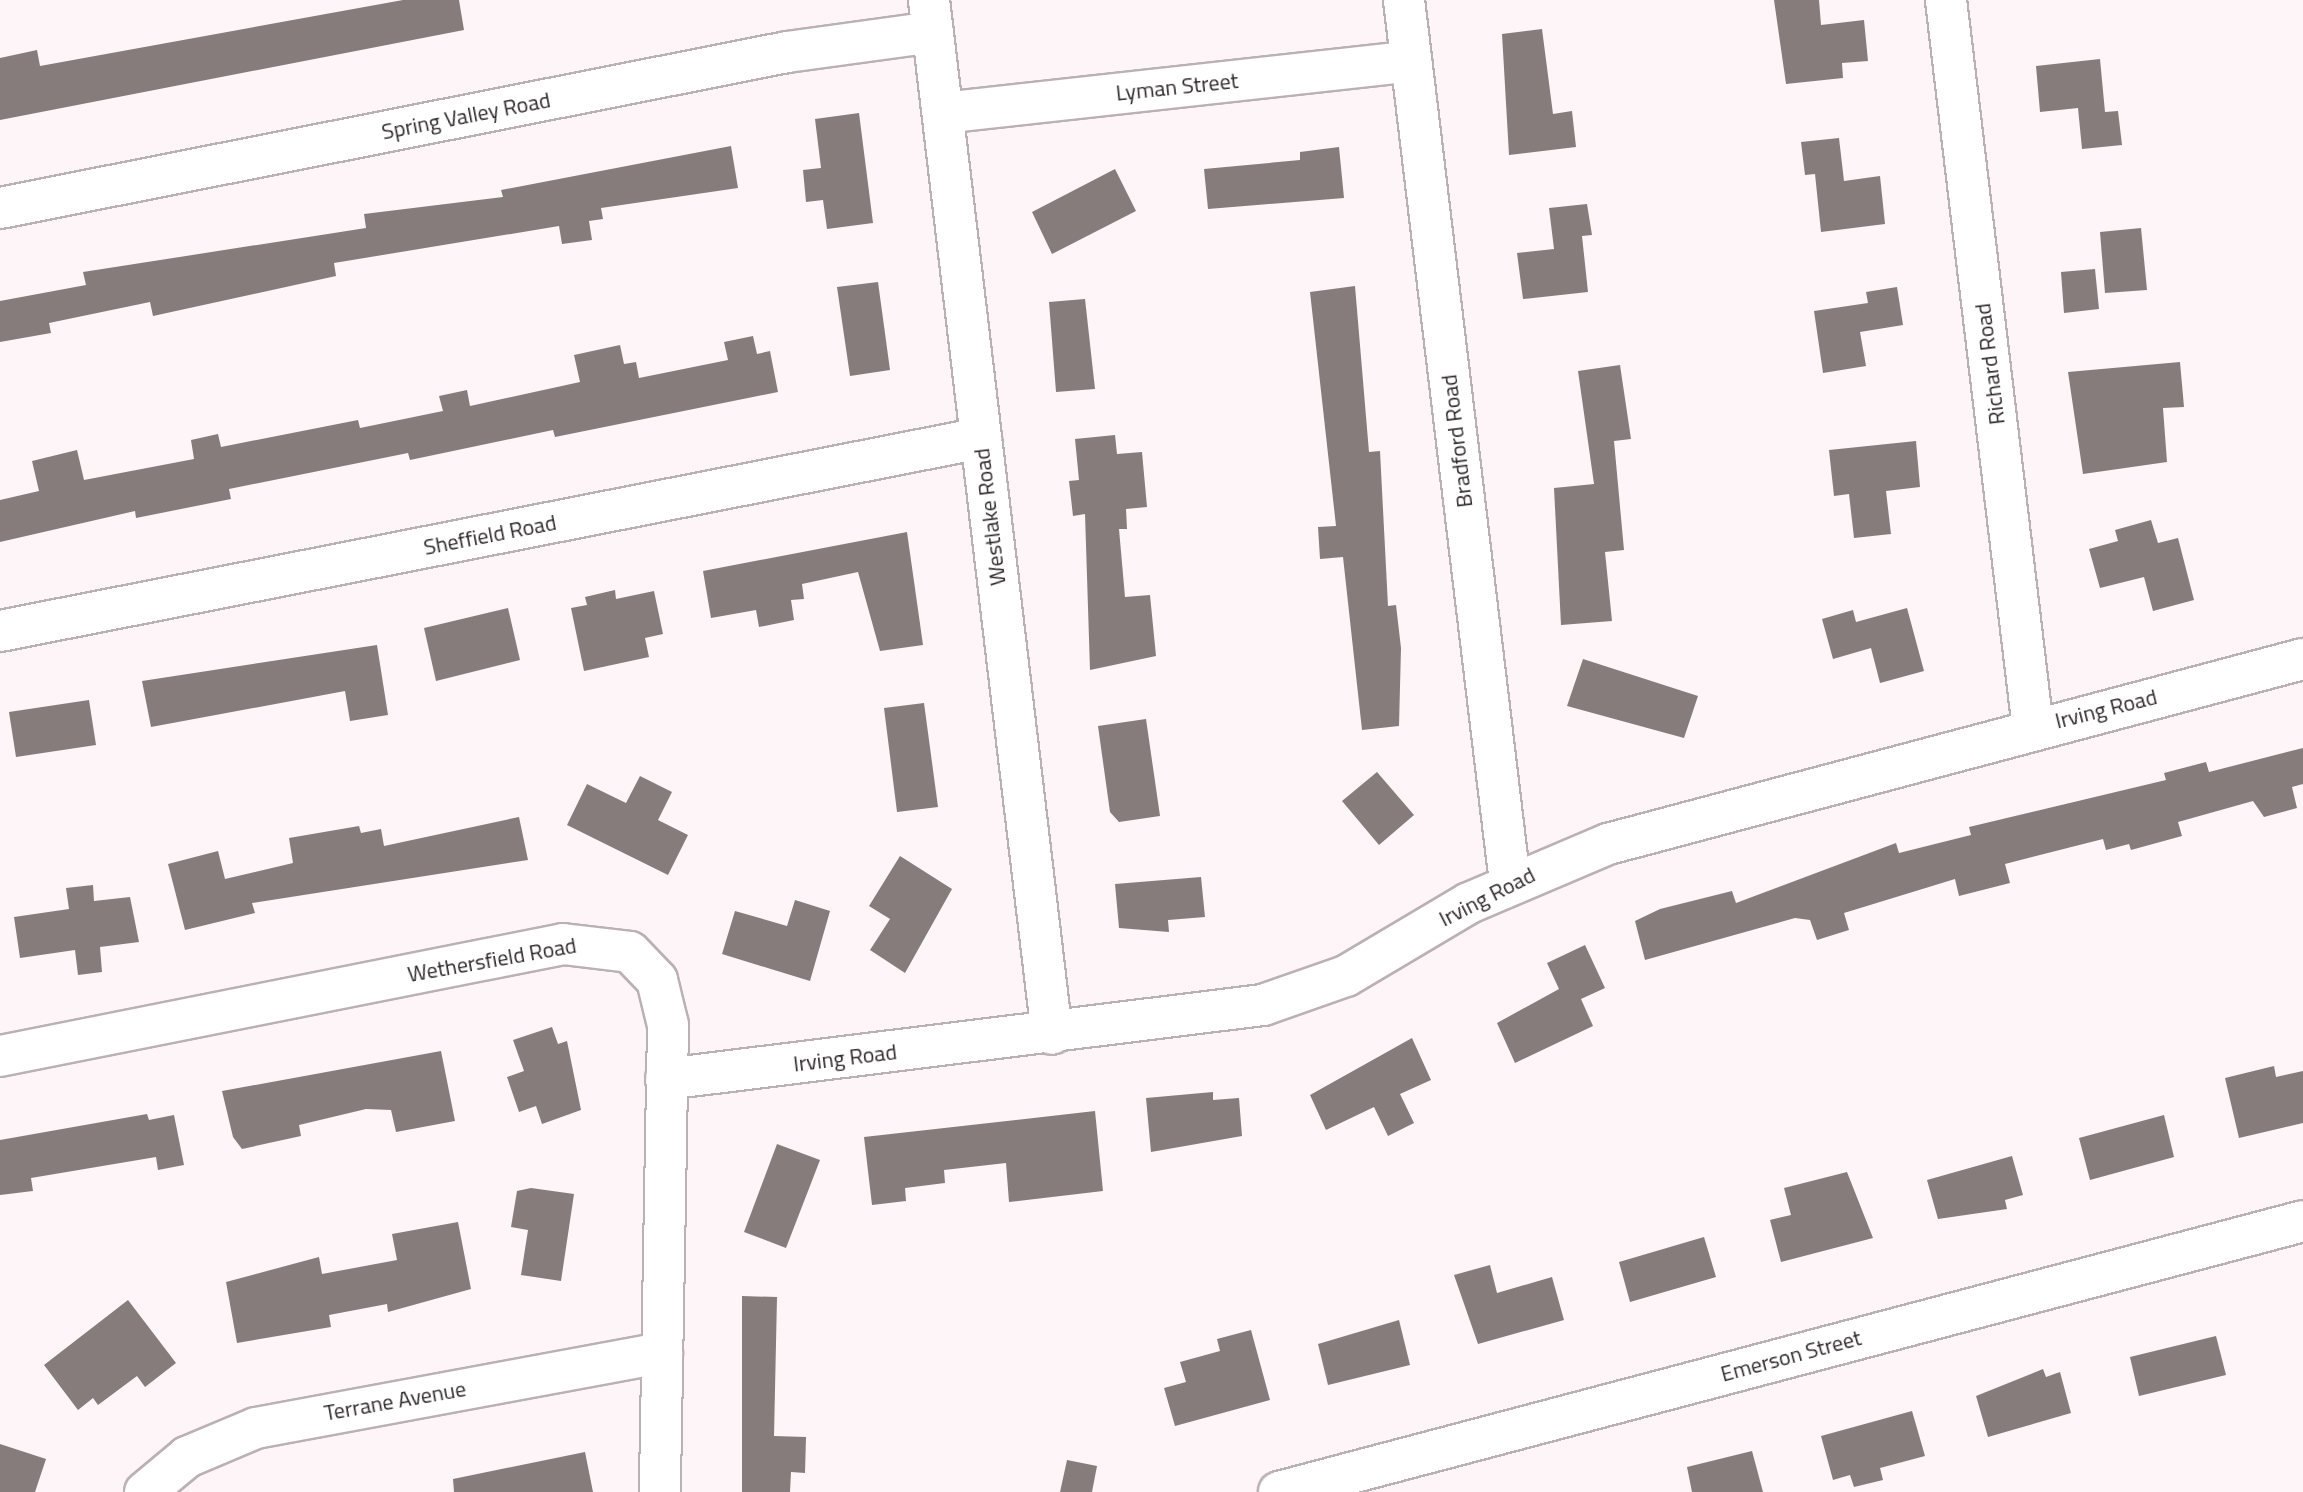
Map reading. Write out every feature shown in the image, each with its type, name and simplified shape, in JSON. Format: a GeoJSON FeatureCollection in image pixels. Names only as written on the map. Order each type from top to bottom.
{"type":"FeatureCollection","features":[{"type":"Feature","properties":{"kind":"street","name":"Bradford Road"},"geometry":{"type":"LineString","coordinates":[[1404,0],[1510,882]]}},
{"type":"Feature","properties":{"kind":"street","name":"Richard Road"},"geometry":{"type":"LineString","coordinates":[[1946,0],[2033,728]]}},
{"type":"Feature","properties":{"kind":"street","name":"Westlake Road"},"geometry":{"type":"LineString","coordinates":[[931,16],[1052,1034]]}},
{"type":"Feature","properties":{"kind":"street","name":"Spring Valley Road"},"geometry":{"type":"LineString","coordinates":[[0,208],[787,52],[931,16]]}},
{"type":"Feature","properties":{"kind":"street","name":"Lyman Street"},"geometry":{"type":"LineString","coordinates":[[943,113],[1411,61]]}},
{"type":"Feature","properties":{"kind":"street","name":"Sheffield Road"},"geometry":{"type":"LineString","coordinates":[[0,631],[981,438]]}},
{"type":"Feature","properties":{"kind":"street","name":"Irving Road"},"geometry":{"type":"LineString","coordinates":[[666,1079],[1222,1013],[1304,994],[1510,882],[1608,844],[2033,728],[2303,659]]}},
{"type":"Feature","properties":{"kind":"street","name":"Wethersfield Road"},"geometry":{"type":"LineString","coordinates":[[0,1056],[587,943],[630,952],[657,980],[668,1025],[660,1492]]}},
{"type":"Feature","properties":{"kind":"street","name":"Emerson Street"},"geometry":{"type":"LineString","coordinates":[[1279,1492],[2303,1221]]}},
{"type":"Feature","properties":{"kind":"street","name":"Terrane Avenue"},"geometry":{"type":"LineString","coordinates":[[145,1492],[187,1457],[256,1428],[662,1353]]}},
{"type":"Feature","properties":{"kind":"building"},"geometry":{"type":"Polygon","coordinates":[[[403,0],[459,0],[464,30],[0,120],[0,58],[37,50],[40,66],[403,0]]]}},
{"type":"Feature","properties":{"kind":"building"},"geometry":{"type":"Polygon","coordinates":[[[1774,0],[1819,0],[1821,25],[1864,20],[1868,61],[1842,63],[1843,78],[1786,84],[1774,0]]]}},
{"type":"Feature","properties":{"kind":"building"},"geometry":{"type":"Polygon","coordinates":[[[1542,29],[1553,114],[1572,111],[1576,147],[1509,155],[1502,34],[1542,29]]]}},
{"type":"Feature","properties":{"kind":"building"},"geometry":{"type":"Polygon","coordinates":[[[2100,59],[2105,112],[2118,111],[2122,145],[2082,149],[2078,108],[2040,112],[2036,66],[2100,59]]]}},
{"type":"Feature","properties":{"kind":"building"},"geometry":{"type":"Polygon","coordinates":[[[859,113],[873,223],[827,229],[823,200],[806,202],[803,170],[821,168],[815,119],[859,113]]]}},
{"type":"Feature","properties":{"kind":"building"},"geometry":{"type":"Polygon","coordinates":[[[1839,138],[1844,181],[1880,176],[1885,224],[1821,232],[1815,174],[1805,175],[1801,142],[1839,138]]]}},
{"type":"Feature","properties":{"kind":"building"},"geometry":{"type":"Polygon","coordinates":[[[731,146],[738,188],[601,208],[603,219],[589,221],[592,240],[562,244],[559,226],[334,263],[336,276],[153,316],[150,302],[49,323],[51,333],[0,342],[0,301],[86,285],[83,272],[366,228],[364,214],[503,197],[501,190],[731,146]]]}},
{"type":"Feature","properties":{"kind":"building"},"geometry":{"type":"Polygon","coordinates":[[[1339,147],[1344,198],[1208,209],[1204,169],[1300,160],[1300,152],[1339,147]]]}},
{"type":"Feature","properties":{"kind":"building"},"geometry":{"type":"Polygon","coordinates":[[[1115,169],[1136,211],[1052,254],[1032,212],[1115,169]]]}},
{"type":"Feature","properties":{"kind":"building"},"geometry":{"type":"Polygon","coordinates":[[[1587,204],[1592,235],[1582,236],[1588,292],[1523,299],[1517,253],[1554,249],[1549,208],[1587,204]]]}},
{"type":"Feature","properties":{"kind":"building"},"geometry":{"type":"Polygon","coordinates":[[[2141,228],[2147,290],[2105,293],[2100,232],[2141,228]]]}},
{"type":"Feature","properties":{"kind":"building"},"geometry":{"type":"Polygon","coordinates":[[[2095,269],[2099,309],[2064,313],[2061,272],[2095,269]]]}},
{"type":"Feature","properties":{"kind":"building"},"geometry":{"type":"Polygon","coordinates":[[[878,282],[890,370],[850,376],[837,287],[878,282]]]}},
{"type":"Feature","properties":{"kind":"building"},"geometry":{"type":"Polygon","coordinates":[[[1355,286],[1369,452],[1380,451],[1388,606],[1396,605],[1401,648],[1399,726],[1362,730],[1343,557],[1320,559],[1318,527],[1336,526],[1310,292],[1355,286]]]}},
{"type":"Feature","properties":{"kind":"building"},"geometry":{"type":"Polygon","coordinates":[[[1897,287],[1903,325],[1860,332],[1866,366],[1823,373],[1814,311],[1868,303],[1866,292],[1897,287]]]}},
{"type":"Feature","properties":{"kind":"building"},"geometry":{"type":"Polygon","coordinates":[[[1085,299],[1095,389],[1056,392],[1049,302],[1085,299]]]}},
{"type":"Feature","properties":{"kind":"building"},"geometry":{"type":"Polygon","coordinates":[[[753,336],[757,354],[770,351],[778,392],[555,437],[553,430],[410,460],[408,453],[229,489],[231,499],[136,518],[135,511],[0,542],[0,500],[39,491],[32,461],[77,450],[84,480],[194,459],[191,440],[218,434],[221,447],[358,420],[360,428],[443,411],[439,396],[467,390],[470,406],[580,382],[574,355],[620,345],[624,364],[636,362],[639,378],[728,360],[724,342],[753,336]]]}},
{"type":"Feature","properties":{"kind":"building"},"geometry":{"type":"Polygon","coordinates":[[[2180,362],[2184,407],[2163,408],[2167,462],[2083,474],[2068,372],[2180,362]]]}},
{"type":"Feature","properties":{"kind":"building"},"geometry":{"type":"Polygon","coordinates":[[[1620,365],[1631,439],[1614,441],[1624,550],[1605,552],[1612,621],[1561,625],[1554,488],[1594,484],[1578,371],[1620,365]]]}},
{"type":"Feature","properties":{"kind":"building"},"geometry":{"type":"Polygon","coordinates":[[[1115,435],[1117,454],[1142,452],[1147,507],[1126,509],[1127,529],[1119,529],[1125,597],[1150,595],[1156,656],[1090,670],[1085,514],[1073,516],[1069,481],[1079,480],[1075,439],[1115,435]]]}},
{"type":"Feature","properties":{"kind":"building"},"geometry":{"type":"Polygon","coordinates":[[[1916,441],[1920,487],[1886,491],[1891,534],[1854,538],[1849,494],[1834,496],[1829,450],[1916,441]]]}},
{"type":"Feature","properties":{"kind":"building"},"geometry":{"type":"Polygon","coordinates":[[[2151,520],[2158,543],[2178,538],[2194,600],[2153,611],[2144,577],[2100,588],[2089,549],[2118,541],[2115,530],[2151,520]]]}},
{"type":"Feature","properties":{"kind":"building"},"geometry":{"type":"Polygon","coordinates":[[[907,532],[923,645],[880,651],[858,572],[802,584],[804,599],[791,600],[794,620],[759,627],[756,610],[711,618],[703,571],[907,532]]]}},
{"type":"Feature","properties":{"kind":"building"},"geometry":{"type":"Polygon","coordinates":[[[615,590],[616,599],[654,591],[663,634],[645,638],[649,657],[584,671],[571,608],[587,605],[585,597],[615,590]]]}},
{"type":"Feature","properties":{"kind":"building"},"geometry":{"type":"Polygon","coordinates":[[[508,608],[520,660],[436,681],[424,628],[508,608]]]}},
{"type":"Feature","properties":{"kind":"building"},"geometry":{"type":"Polygon","coordinates":[[[1907,608],[1924,671],[1880,683],[1871,648],[1833,659],[1822,619],[1853,610],[1856,622],[1907,608]]]}},
{"type":"Feature","properties":{"kind":"building"},"geometry":{"type":"Polygon","coordinates":[[[377,645],[388,715],[350,721],[345,691],[151,727],[142,681],[377,645]]]}},
{"type":"Feature","properties":{"kind":"building"},"geometry":{"type":"Polygon","coordinates":[[[1583,659],[1698,696],[1684,738],[1567,706],[1583,659]]]}},
{"type":"Feature","properties":{"kind":"building"},"geometry":{"type":"Polygon","coordinates":[[[89,700],[96,745],[16,757],[9,712],[89,700]]]}},
{"type":"Feature","properties":{"kind":"building"},"geometry":{"type":"Polygon","coordinates":[[[924,703],[938,807],[897,812],[884,708],[924,703]]]}},
{"type":"Feature","properties":{"kind":"building"},"geometry":{"type":"Polygon","coordinates":[[[1146,719],[1160,816],[1119,822],[1110,812],[1098,726],[1146,719]]]}},
{"type":"Feature","properties":{"kind":"building"},"geometry":{"type":"Polygon","coordinates":[[[2303,748],[2303,784],[2292,787],[2297,808],[2264,817],[2253,801],[2178,822],[2182,836],[2131,850],[2129,844],[2106,850],[2103,839],[2005,864],[2010,883],[1959,896],[1955,879],[1844,913],[1849,930],[1817,940],[1810,920],[1795,918],[1645,960],[1635,921],[1660,909],[1732,891],[1736,903],[1896,843],[1899,853],[1971,835],[1969,827],[2166,780],[2164,773],[2206,762],[2209,772],[2303,748]]]}},
{"type":"Feature","properties":{"kind":"building"},"geometry":{"type":"Polygon","coordinates":[[[1377,772],[1414,815],[1379,845],[1342,801],[1377,772]]]}},
{"type":"Feature","properties":{"kind":"building"},"geometry":{"type":"Polygon","coordinates":[[[640,776],[672,792],[658,820],[688,835],[668,875],[567,825],[587,784],[626,803],[640,776]]]}},
{"type":"Feature","properties":{"kind":"building"},"geometry":{"type":"Polygon","coordinates":[[[519,817],[528,860],[252,903],[255,913],[185,930],[168,864],[218,851],[225,879],[293,863],[289,838],[359,826],[361,833],[381,829],[384,846],[519,817]]]}},
{"type":"Feature","properties":{"kind":"building"},"geometry":{"type":"Polygon","coordinates":[[[900,856],[952,889],[905,973],[870,950],[890,919],[869,906],[900,856]]]}},
{"type":"Feature","properties":{"kind":"building"},"geometry":{"type":"Polygon","coordinates":[[[1201,877],[1205,917],[1168,920],[1169,932],[1119,928],[1115,884],[1201,877]]]}},
{"type":"Feature","properties":{"kind":"building"},"geometry":{"type":"Polygon","coordinates":[[[93,885],[94,901],[130,897],[139,942],[100,947],[102,972],[78,975],[75,950],[20,958],[14,917],[69,909],[66,888],[93,885]]]}},
{"type":"Feature","properties":{"kind":"building"},"geometry":{"type":"Polygon","coordinates":[[[795,900],[830,911],[810,981],[722,954],[735,911],[787,926],[795,900]]]}},
{"type":"Feature","properties":{"kind":"building"},"geometry":{"type":"Polygon","coordinates":[[[1585,945],[1605,988],[1581,999],[1593,1026],[1515,1063],[1497,1023],[1559,989],[1547,963],[1585,945]]]}},
{"type":"Feature","properties":{"kind":"building"},"geometry":{"type":"Polygon","coordinates":[[[552,1027],[558,1044],[567,1041],[581,1110],[542,1124],[536,1106],[519,1112],[507,1077],[524,1071],[513,1040],[552,1027]]]}},
{"type":"Feature","properties":{"kind":"building"},"geometry":{"type":"Polygon","coordinates":[[[1412,1038],[1431,1080],[1400,1094],[1414,1123],[1388,1136],[1374,1107],[1326,1130],[1310,1095],[1412,1038]]]}},
{"type":"Feature","properties":{"kind":"building"},"geometry":{"type":"Polygon","coordinates":[[[441,1051],[455,1121],[396,1132],[391,1110],[366,1109],[299,1125],[301,1136],[242,1149],[233,1137],[222,1091],[441,1051]]]}},
{"type":"Feature","properties":{"kind":"building"},"geometry":{"type":"Polygon","coordinates":[[[2274,1066],[2276,1077],[2303,1071],[2303,1123],[2239,1138],[2225,1078],[2274,1066]]]}},
{"type":"Feature","properties":{"kind":"building"},"geometry":{"type":"Polygon","coordinates":[[[1213,1092],[1213,1100],[1239,1098],[1242,1136],[1151,1152],[1146,1098],[1213,1092]]]}},
{"type":"Feature","properties":{"kind":"building"},"geometry":{"type":"Polygon","coordinates":[[[1095,1111],[1103,1191],[1009,1202],[1006,1163],[944,1170],[945,1183],[905,1188],[906,1201],[872,1205],[864,1137],[1095,1111]]]}},
{"type":"Feature","properties":{"kind":"building"},"geometry":{"type":"Polygon","coordinates":[[[147,1114],[149,1120],[174,1115],[184,1165],[158,1170],[156,1157],[31,1178],[33,1191],[0,1195],[0,1140],[147,1114]]]}},
{"type":"Feature","properties":{"kind":"building"},"geometry":{"type":"Polygon","coordinates":[[[2164,1115],[2174,1157],[2090,1180],[2079,1138],[2164,1115]]]}},
{"type":"Feature","properties":{"kind":"building"},"geometry":{"type":"Polygon","coordinates":[[[777,1144],[820,1160],[786,1248],[744,1232],[777,1144]]]}},
{"type":"Feature","properties":{"kind":"building"},"geometry":{"type":"Polygon","coordinates":[[[2012,1156],[2023,1195],[2005,1200],[2007,1209],[1938,1219],[1927,1180],[2012,1156]]]}},
{"type":"Feature","properties":{"kind":"building"},"geometry":{"type":"Polygon","coordinates":[[[1847,1172],[1873,1238],[1781,1262],[1770,1220],[1791,1215],[1784,1188],[1847,1172]]]}},
{"type":"Feature","properties":{"kind":"building"},"geometry":{"type":"Polygon","coordinates":[[[531,1188],[574,1194],[561,1281],[521,1275],[528,1230],[511,1227],[517,1191],[531,1188]]]}},
{"type":"Feature","properties":{"kind":"building"},"geometry":{"type":"Polygon","coordinates":[[[458,1222],[471,1289],[388,1312],[387,1304],[329,1315],[331,1327],[237,1343],[226,1282],[319,1257],[322,1274],[397,1260],[392,1234],[458,1222]]]}},
{"type":"Feature","properties":{"kind":"building"},"geometry":{"type":"Polygon","coordinates":[[[1704,1237],[1716,1277],[1630,1302],[1619,1262],[1704,1237]]]}},
{"type":"Feature","properties":{"kind":"building"},"geometry":{"type":"Polygon","coordinates":[[[1490,1265],[1497,1293],[1552,1277],[1564,1320],[1478,1344],[1454,1275],[1490,1265]]]}},
{"type":"Feature","properties":{"kind":"building"},"geometry":{"type":"Polygon","coordinates":[[[742,1296],[777,1297],[774,1436],[806,1437],[805,1473],[791,1472],[790,1492],[742,1492],[742,1296]]]}},
{"type":"Feature","properties":{"kind":"building"},"geometry":{"type":"Polygon","coordinates":[[[128,1300],[176,1363],[145,1387],[137,1376],[98,1405],[93,1398],[78,1410],[44,1365],[128,1300]]]}},
{"type":"Feature","properties":{"kind":"building"},"geometry":{"type":"Polygon","coordinates":[[[1399,1320],[1410,1365],[1328,1385],[1318,1344],[1399,1320]]]}},
{"type":"Feature","properties":{"kind":"building"},"geometry":{"type":"Polygon","coordinates":[[[1251,1330],[1270,1400],[1175,1426],[1164,1388],[1186,1382],[1180,1362],[1220,1351],[1217,1339],[1251,1330]]]}},
{"type":"Feature","properties":{"kind":"building"},"geometry":{"type":"Polygon","coordinates":[[[2216,1336],[2226,1375],[2139,1396],[2130,1357],[2216,1336]]]}},
{"type":"Feature","properties":{"kind":"building"},"geometry":{"type":"Polygon","coordinates":[[[2043,1369],[2046,1377],[2060,1372],[2071,1413],[1988,1437],[1976,1396],[2043,1369]]]}},
{"type":"Feature","properties":{"kind":"building"},"geometry":{"type":"Polygon","coordinates":[[[1912,1411],[1925,1456],[1880,1468],[1883,1480],[1854,1487],[1850,1475],[1833,1480],[1821,1436],[1912,1411]]]}},
{"type":"Feature","properties":{"kind":"building"},"geometry":{"type":"Polygon","coordinates":[[[0,1444],[46,1459],[35,1492],[0,1492],[0,1444]]]}},
{"type":"Feature","properties":{"kind":"building"},"geometry":{"type":"Polygon","coordinates":[[[1752,1451],[1763,1492],[1692,1492],[1687,1467],[1752,1451]]]}},
{"type":"Feature","properties":{"kind":"building"},"geometry":{"type":"Polygon","coordinates":[[[585,1452],[593,1492],[454,1492],[453,1479],[585,1452]]]}},
{"type":"Feature","properties":{"kind":"building"},"geometry":{"type":"Polygon","coordinates":[[[1067,1460],[1097,1466],[1092,1492],[1060,1492],[1067,1460]]]}}]}
